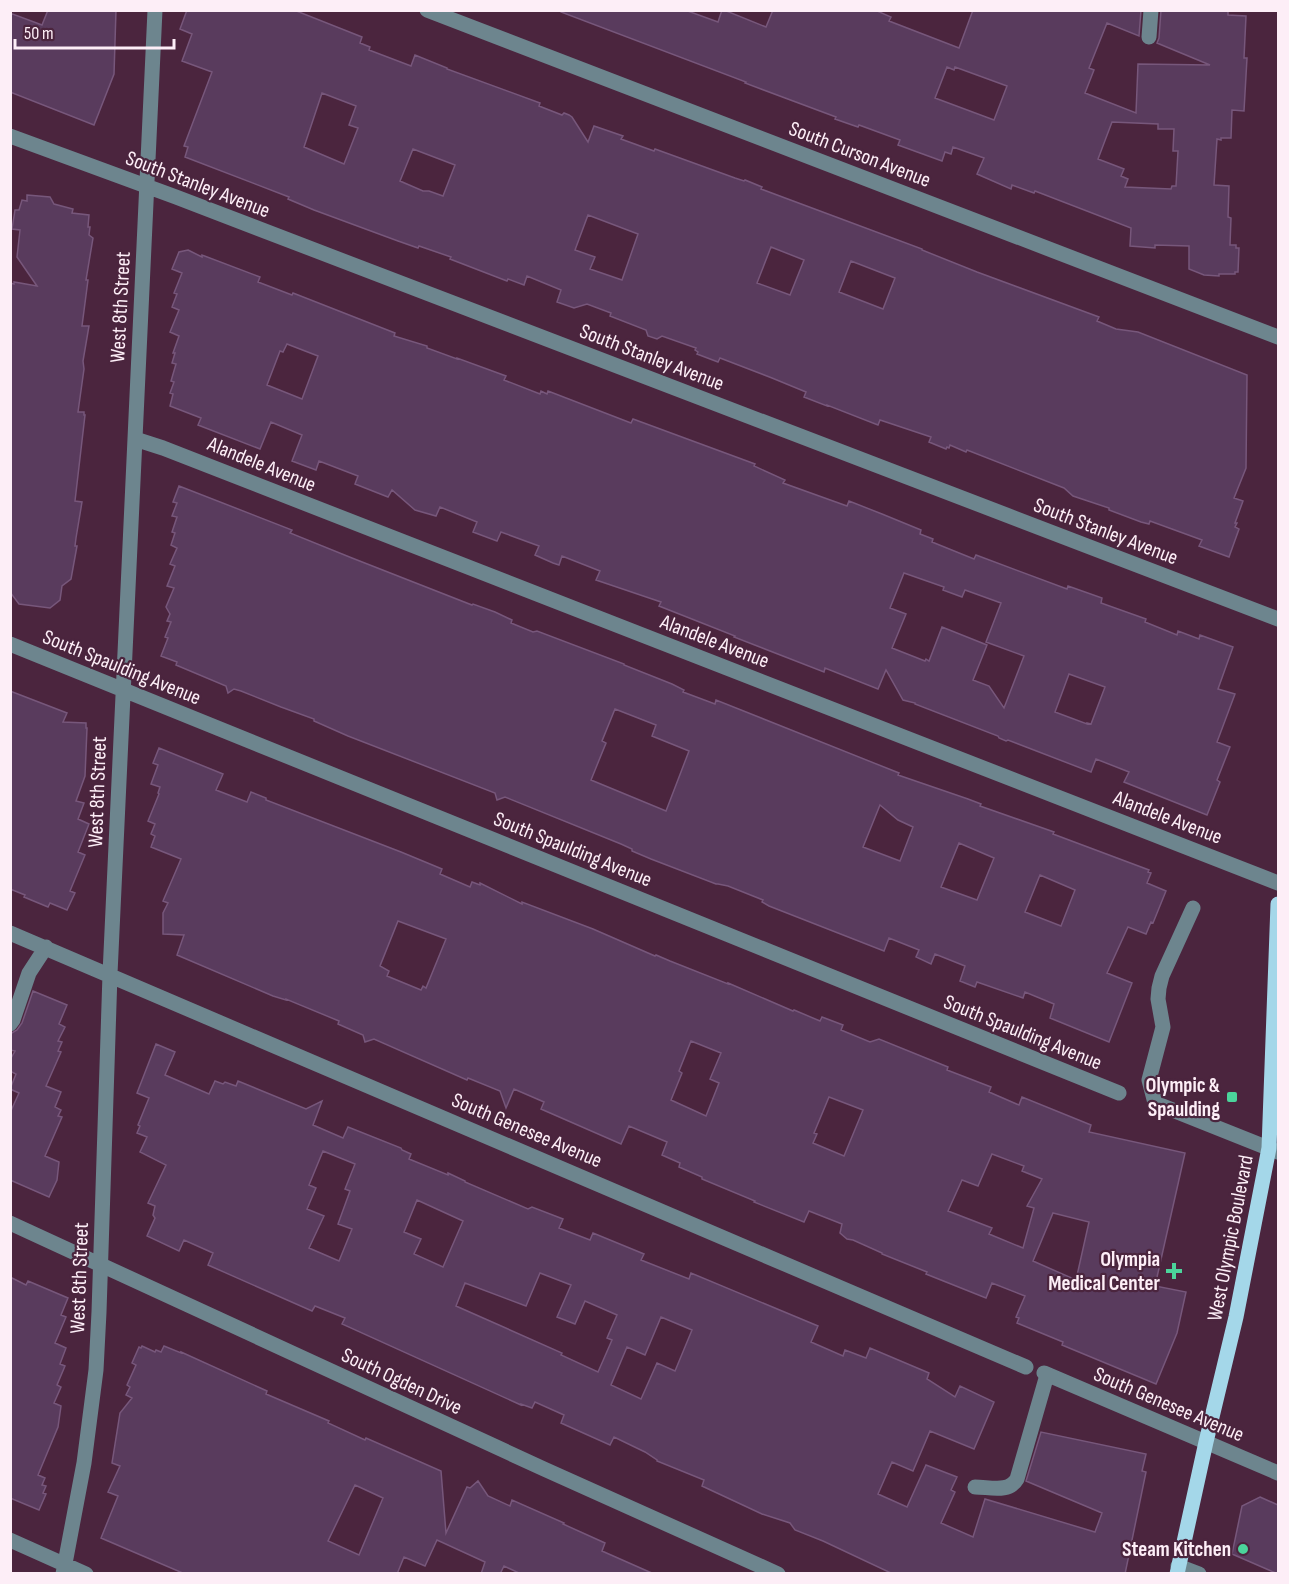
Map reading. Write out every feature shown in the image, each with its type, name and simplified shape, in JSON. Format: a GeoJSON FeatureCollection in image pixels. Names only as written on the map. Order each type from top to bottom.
{"type":"FeatureCollection","features":[{"type":"Feature","properties":{"kind":"main road","name":"West Olympic Boulevard"},"geometry":{"type":"LineString","coordinates":[[1177,1570],[1274,1150],[1278,904]]}},
{"type":"Feature","properties":{"kind":"street","name":"West 8th Street"},"geometry":{"type":"LineString","coordinates":[[64,1569],[84,1462],[94,1381],[99,1312],[110,974],[155,10]]}},
{"type":"Feature","properties":{"kind":"street","name":"South Curson Avenue"},"geometry":{"type":"LineString","coordinates":[[427,10],[1278,337]]}},
{"type":"Feature","properties":{"kind":"street"},"geometry":{"type":"LineString","coordinates":[[1149,37],[1151,10]]}},
{"type":"Feature","properties":{"kind":"street","name":"South Stanley Avenue"},"geometry":{"type":"LineString","coordinates":[[11,139],[147,186],[1278,619]]}},
{"type":"Feature","properties":{"kind":"street","name":"Alandele Avenue"},"geometry":{"type":"LineString","coordinates":[[135,439],[1278,883]]}},
{"type":"Feature","properties":{"kind":"street","name":"South Spaulding Avenue"},"geometry":{"type":"LineString","coordinates":[[10,645],[1119,1093]]}},
{"type":"Feature","properties":{"kind":"street"},"geometry":{"type":"LineString","coordinates":[[1193,908],[1162,976],[1159,988],[1158,999],[1163,1027],[1149,1080],[1155,1103],[1274,1150]]}},
{"type":"Feature","properties":{"kind":"street","name":"South Genesee Avenue"},"geometry":{"type":"LineString","coordinates":[[10,933],[1026,1366]]}},
{"type":"Feature","properties":{"kind":"street"},"geometry":{"type":"LineString","coordinates":[[10,1024],[29,973],[46,947]]}},
{"type":"Feature","properties":{"kind":"street","name":"South Ogden Drive"},"geometry":{"type":"LineString","coordinates":[[10,1223],[778,1574]]}},
{"type":"Feature","properties":{"kind":"street","name":"South Genesee Avenue"},"geometry":{"type":"LineString","coordinates":[[975,1486],[1008,1488],[1017,1479],[1045,1374],[1278,1473]]}},
{"type":"Feature","properties":{"kind":"street"},"geometry":{"type":"LineString","coordinates":[[10,1540],[64,1569],[86,1574]]}},
{"type":"Feature","properties":{"kind":"street"},"geometry":{"type":"LineString","coordinates":[[1177,1570],[1199,1574]]}},
{"type":"Feature","properties":{"kind":"building"},"geometry":{"type":"Polygon","coordinates":[[[48,10],[116,10],[114,74],[94,125],[10,92],[10,13],[42,25],[48,10]]]}},
{"type":"Feature","properties":{"kind":"building"},"geometry":{"type":"Polygon","coordinates":[[[187,10],[294,10],[362,37],[360,43],[370,47],[369,50],[411,66],[415,55],[540,103],[539,106],[562,115],[564,113],[569,115],[588,142],[594,126],[623,136],[621,139],[745,180],[762,187],[761,189],[1099,317],[1097,321],[1116,329],[1138,332],[1247,375],[1246,468],[1234,498],[1243,501],[1235,523],[1237,523],[1235,527],[1239,529],[1229,557],[1199,546],[1202,540],[1150,521],[1149,524],[1141,522],[1109,510],[1109,508],[1073,496],[1064,488],[967,450],[966,452],[950,445],[946,449],[929,442],[931,437],[880,420],[878,425],[804,397],[806,392],[772,378],[720,358],[718,362],[697,354],[696,348],[662,336],[657,339],[648,336],[646,330],[610,316],[611,313],[587,304],[574,308],[557,302],[561,290],[527,276],[524,285],[508,279],[507,281],[450,259],[451,257],[419,246],[418,248],[314,210],[288,199],[289,197],[185,157],[188,147],[184,146],[212,72],[182,61],[192,34],[180,29],[187,10]],[[322,93],[304,147],[344,164],[358,128],[349,125],[356,106],[322,93]],[[413,149],[400,181],[423,191],[443,196],[455,165],[413,149]],[[588,215],[575,250],[595,257],[590,269],[622,280],[638,234],[588,215]],[[771,247],[757,283],[790,295],[804,260],[771,247]],[[851,261],[839,292],[883,309],[895,278],[851,261]]]}},
{"type":"Feature","properties":{"kind":"building"},"geometry":{"type":"Polygon","coordinates":[[[561,10],[685,10],[718,22],[724,10],[766,27],[773,10],[875,10],[891,17],[889,21],[959,48],[973,10],[1141,10],[1139,36],[1107,23],[1089,68],[1094,70],[1085,93],[1136,113],[1138,64],[1210,65],[1157,43],[1161,10],[1228,10],[1228,15],[1246,16],[1244,58],[1247,58],[1244,111],[1232,110],[1231,138],[1217,139],[1214,185],[1229,186],[1230,245],[1236,245],[1236,248],[1239,248],[1238,272],[1219,274],[1219,276],[1204,275],[1189,269],[1189,246],[1155,245],[1155,248],[1130,246],[1131,228],[1035,191],[1034,193],[1012,185],[1011,189],[977,174],[984,158],[953,147],[951,154],[945,152],[942,161],[898,145],[900,140],[835,119],[836,117],[561,12],[561,10]],[[947,67],[935,98],[994,120],[1007,86],[955,67],[954,70],[947,67]],[[1112,122],[1098,159],[1124,169],[1121,176],[1128,179],[1125,187],[1171,189],[1172,186],[1176,186],[1178,151],[1173,151],[1174,129],[1158,129],[1158,124],[1112,122]]]}},
{"type":"Feature","properties":{"kind":"building"},"geometry":{"type":"Polygon","coordinates":[[[27,195],[50,197],[54,204],[73,209],[72,213],[89,215],[89,235],[93,238],[82,326],[89,326],[78,412],[84,412],[85,415],[75,501],[82,502],[75,546],[77,546],[71,579],[62,586],[60,600],[50,608],[19,604],[10,592],[10,283],[37,286],[17,257],[20,230],[12,229],[15,210],[19,210],[22,200],[27,201],[27,195]]]}},
{"type":"Feature","properties":{"kind":"building"},"geometry":{"type":"Polygon","coordinates":[[[188,250],[260,277],[258,282],[292,295],[293,293],[395,333],[394,336],[506,376],[504,380],[540,394],[541,391],[547,394],[548,391],[631,423],[633,419],[755,464],[754,466],[785,480],[783,483],[847,506],[849,501],[882,514],[921,530],[920,534],[933,539],[932,542],[974,559],[976,555],[1067,589],[1068,586],[1102,598],[1101,603],[1146,619],[1145,622],[1177,635],[1178,631],[1199,639],[1200,635],[1233,647],[1218,689],[1235,694],[1217,742],[1230,747],[1207,815],[1124,782],[1129,772],[1096,759],[1091,772],[903,700],[886,670],[878,689],[825,668],[824,672],[659,606],[661,602],[596,580],[600,571],[562,556],[559,565],[553,563],[535,555],[539,546],[501,532],[497,541],[473,532],[477,522],[440,507],[436,516],[415,510],[392,490],[388,497],[355,484],[358,476],[319,461],[316,470],[292,461],[302,435],[271,422],[260,449],[198,425],[201,418],[170,406],[173,394],[170,393],[174,382],[171,381],[176,364],[172,363],[175,353],[173,353],[179,336],[170,332],[179,310],[172,307],[177,294],[174,293],[182,273],[172,269],[179,252],[188,250]],[[287,344],[283,352],[280,351],[267,385],[302,399],[318,356],[287,344]],[[904,573],[890,608],[906,614],[892,648],[925,661],[926,659],[929,661],[942,627],[987,645],[973,680],[989,686],[1004,708],[1024,656],[986,642],[1001,603],[965,590],[962,597],[943,590],[944,587],[904,573]],[[1069,674],[1055,712],[1091,724],[1105,687],[1069,674]]]}},
{"type":"Feature","properties":{"kind":"building"},"geometry":{"type":"Polygon","coordinates":[[[179,486],[292,530],[290,533],[352,558],[495,612],[512,620],[511,623],[533,632],[537,631],[624,664],[672,684],[684,690],[683,692],[715,704],[716,700],[899,773],[898,775],[968,799],[981,804],[980,806],[1054,832],[1053,834],[1149,870],[1148,872],[1151,873],[1147,883],[1166,891],[1146,934],[1128,927],[1107,973],[1132,983],[1109,1042],[1050,1018],[1054,1004],[1025,992],[1023,998],[977,982],[975,987],[960,981],[965,966],[935,954],[931,964],[916,957],[919,950],[889,938],[884,951],[769,906],[762,902],[763,900],[728,886],[716,884],[651,859],[621,844],[505,797],[497,800],[495,793],[348,736],[314,719],[241,691],[234,689],[228,693],[226,686],[176,665],[177,662],[161,656],[171,622],[167,621],[170,614],[166,607],[174,588],[167,586],[175,566],[170,564],[177,548],[171,545],[177,517],[172,516],[177,503],[173,502],[179,486]],[[615,709],[602,741],[606,743],[591,780],[666,811],[689,751],[652,736],[656,725],[615,709]],[[880,805],[863,847],[900,861],[913,827],[898,820],[880,805]],[[959,843],[941,887],[977,900],[994,858],[959,843]],[[1040,875],[1025,912],[1061,926],[1075,890],[1040,875]]]}},
{"type":"Feature","properties":{"kind":"building"},"geometry":{"type":"Polygon","coordinates":[[[10,691],[67,713],[63,722],[86,723],[85,776],[76,801],[84,803],[78,819],[89,824],[78,852],[85,855],[70,891],[75,893],[67,910],[50,903],[48,907],[10,889],[10,691]]]}},
{"type":"Feature","properties":{"kind":"building"},"geometry":{"type":"Polygon","coordinates":[[[159,748],[223,774],[216,790],[247,802],[251,792],[266,800],[442,869],[440,874],[470,887],[472,882],[480,885],[480,883],[522,904],[522,902],[593,929],[793,1011],[820,1021],[822,1017],[843,1025],[841,1030],[870,1042],[879,1039],[948,1067],[947,1070],[991,1087],[989,1092],[1019,1105],[1022,1097],[1091,1125],[1089,1132],[1185,1153],[1155,1286],[1186,1292],[1177,1333],[1156,1384],[1062,1345],[1063,1342],[1017,1323],[1019,1318],[1016,1317],[1025,1296],[992,1283],[986,1298],[847,1239],[840,1233],[842,1224],[809,1211],[804,1222],[754,1202],[679,1167],[680,1163],[662,1155],[667,1142],[629,1126],[621,1144],[541,1109],[544,1102],[514,1089],[506,1108],[500,1091],[468,1078],[467,1080],[374,1039],[365,1042],[363,1035],[338,1024],[339,1021],[177,955],[184,935],[163,934],[163,913],[168,903],[163,901],[181,859],[151,847],[155,836],[151,834],[155,824],[148,821],[160,787],[151,784],[158,765],[153,763],[159,748]],[[398,921],[380,966],[389,971],[387,976],[421,990],[423,986],[426,988],[446,939],[398,921]],[[691,1041],[679,1071],[682,1073],[671,1100],[706,1116],[719,1083],[710,1079],[721,1053],[691,1041]],[[829,1097],[814,1133],[817,1134],[813,1143],[844,1156],[863,1110],[829,1097]],[[992,1154],[978,1186],[962,1180],[948,1211],[992,1228],[989,1234],[1023,1248],[1034,1208],[1027,1206],[1042,1179],[1022,1171],[1024,1166],[992,1154]],[[1053,1213],[1033,1261],[1076,1280],[1089,1222],[1053,1213]]]}},
{"type":"Feature","properties":{"kind":"building"},"geometry":{"type":"Polygon","coordinates":[[[33,991],[67,1005],[59,1024],[65,1027],[58,1041],[62,1042],[58,1051],[61,1052],[46,1086],[61,1092],[55,1107],[61,1110],[58,1116],[62,1117],[45,1156],[59,1162],[57,1180],[49,1197],[10,1180],[10,1113],[19,1093],[10,1089],[16,1074],[10,1071],[10,1060],[15,1051],[10,1050],[10,1034],[22,1023],[33,991]]]}},
{"type":"Feature","properties":{"kind":"building"},"geometry":{"type":"Polygon","coordinates":[[[156,1044],[175,1052],[165,1075],[209,1094],[215,1081],[236,1086],[238,1081],[306,1109],[322,1101],[313,1125],[343,1138],[348,1127],[401,1148],[411,1154],[409,1159],[448,1175],[448,1173],[528,1209],[532,1207],[563,1219],[559,1228],[590,1240],[593,1233],[644,1254],[641,1260],[689,1279],[691,1273],[818,1326],[811,1342],[843,1356],[845,1350],[866,1358],[870,1348],[929,1373],[927,1379],[955,1397],[960,1386],[994,1402],[974,1449],[930,1431],[913,1471],[892,1462],[878,1494],[907,1507],[926,1465],[957,1477],[951,1490],[955,1492],[941,1523],[973,1537],[985,1499],[1095,1532],[1102,1513],[1026,1481],[1041,1432],[1146,1454],[1142,1471],[1146,1472],[1125,1574],[893,1574],[795,1530],[790,1523],[762,1514],[702,1486],[704,1480],[657,1461],[645,1452],[614,1437],[610,1445],[561,1423],[564,1415],[535,1402],[532,1408],[521,1405],[342,1324],[345,1318],[315,1306],[312,1311],[208,1265],[213,1253],[184,1240],[179,1251],[147,1236],[155,1218],[153,1215],[155,1206],[148,1203],[166,1165],[140,1152],[147,1137],[137,1133],[140,1126],[138,1125],[149,1098],[137,1093],[156,1044]],[[323,1151],[309,1185],[316,1188],[307,1209],[324,1216],[309,1248],[339,1261],[352,1229],[338,1224],[350,1191],[345,1189],[355,1164],[323,1151]],[[417,1200],[404,1232],[421,1239],[414,1254],[443,1267],[463,1221],[417,1200]],[[540,1273],[526,1306],[465,1283],[456,1306],[562,1353],[561,1355],[598,1372],[612,1340],[607,1338],[617,1315],[585,1301],[575,1324],[557,1317],[571,1285],[540,1273]],[[661,1317],[645,1355],[627,1347],[611,1385],[641,1399],[657,1363],[675,1371],[692,1330],[661,1317]]]}},
{"type":"Feature","properties":{"kind":"building"},"geometry":{"type":"Polygon","coordinates":[[[10,1277],[26,1285],[28,1281],[68,1298],[61,1315],[66,1317],[55,1343],[66,1348],[60,1364],[65,1366],[57,1385],[61,1387],[54,1403],[61,1406],[58,1427],[38,1475],[45,1478],[42,1485],[46,1486],[43,1493],[46,1494],[39,1510],[10,1498],[10,1277]]]}},
{"type":"Feature","properties":{"kind":"building"},"geometry":{"type":"Polygon","coordinates":[[[142,1346],[155,1352],[156,1350],[161,1352],[164,1346],[181,1352],[267,1391],[266,1394],[329,1421],[328,1423],[365,1440],[366,1438],[441,1471],[446,1533],[467,1487],[470,1488],[478,1481],[488,1496],[510,1506],[512,1500],[564,1523],[605,1543],[602,1551],[654,1574],[521,1574],[504,1566],[500,1574],[481,1574],[485,1562],[437,1540],[425,1566],[404,1557],[397,1574],[185,1574],[101,1538],[118,1496],[108,1492],[120,1466],[112,1463],[120,1413],[132,1398],[126,1395],[130,1387],[127,1385],[136,1365],[132,1363],[139,1347],[142,1346]],[[355,1485],[328,1541],[359,1555],[383,1498],[355,1485]]]}},
{"type":"Feature","properties":{"kind":"building"},"geometry":{"type":"Polygon","coordinates":[[[1260,1497],[1278,1505],[1278,1574],[1232,1554],[1242,1506],[1260,1497]]]}},
{"type":"Feature","properties":{"kind":"place","name":"Olympic & Spaulding"},"geometry":{"type":"Point","coordinates":[1232,1097]}},
{"type":"Feature","properties":{"kind":"place","name":"Olympia Medical Center"},"geometry":{"type":"Point","coordinates":[1174,1271]}},
{"type":"Feature","properties":{"kind":"place","name":"Steam Kitchen"},"geometry":{"type":"Point","coordinates":[1243,1549]}}]}
